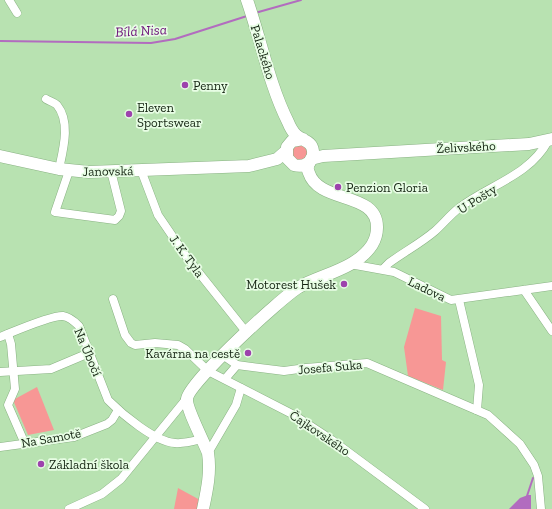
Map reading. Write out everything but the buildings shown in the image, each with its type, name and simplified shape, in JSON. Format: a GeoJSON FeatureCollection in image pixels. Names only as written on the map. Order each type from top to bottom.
{"type":"FeatureCollection","features":[{"type":"Feature","properties":{"kind":"street"},"geometry":{"type":"LineString","coordinates":[[9,0],[17,13]]}},
{"type":"Feature","properties":{"kind":"street","name":"Palackého"},"geometry":{"type":"LineString","coordinates":[[248,3],[279,105],[281,121],[287,141],[286,149]]}},
{"type":"Feature","properties":{"kind":"street"},"geometry":{"type":"LineString","coordinates":[[46,100],[58,106],[64,121],[64,170],[55,212],[115,220],[121,211],[111,171]]}},
{"type":"Feature","properties":{"kind":"street","name":"Palackého"},"geometry":{"type":"LineString","coordinates":[[279,105],[292,130],[307,142]]}},
{"type":"Feature","properties":{"kind":"street","name":"Želivského"},"geometry":{"type":"LineString","coordinates":[[310,161],[323,156],[529,144],[550,140]]}},
{"type":"Feature","properties":{"kind":"street","name":"U Pošty"},"geometry":{"type":"LineString","coordinates":[[383,269],[389,262],[434,232],[459,208],[504,182],[532,162],[542,152],[550,140]]}},
{"type":"Feature","properties":{"kind":"street"},"geometry":{"type":"LineString","coordinates":[[69,509],[110,488],[121,479],[187,398],[191,390],[208,371],[275,305],[299,287],[350,264],[364,254],[373,244],[377,232],[377,223],[373,214],[364,205],[333,193],[320,188],[312,180],[307,168],[313,152],[307,142],[292,141],[286,149],[287,158],[310,186],[320,191],[333,193]]}},
{"type":"Feature","properties":{"kind":"street","name":"Želivského"},"geometry":{"type":"LineString","coordinates":[[307,142],[334,150],[380,153]]}},
{"type":"Feature","properties":{"kind":"street","name":"Janovská"},"geometry":{"type":"LineString","coordinates":[[0,156],[64,170],[111,171],[260,164],[277,159],[286,149]]}},
{"type":"Feature","properties":{"kind":"street"},"geometry":{"type":"LineString","coordinates":[[293,165],[304,166],[310,161]]}},
{"type":"Feature","properties":{"kind":"street","name":"Janovská"},"geometry":{"type":"LineString","coordinates":[[218,167],[256,170],[293,165]]}},
{"type":"Feature","properties":{"kind":"street","name":"J. K. Tyla"},"geometry":{"type":"LineString","coordinates":[[141,170],[158,215],[188,259],[247,333]]}},
{"type":"Feature","properties":{"kind":"street","name":"Ladova"},"geometry":{"type":"LineString","coordinates":[[350,264],[394,272],[450,300],[552,286]]}},
{"type":"Feature","properties":{"kind":"street"},"geometry":{"type":"LineString","coordinates":[[524,290],[552,331]]}},
{"type":"Feature","properties":{"kind":"street","name":"Čajkovského"},"geometry":{"type":"LineString","coordinates":[[113,299],[117,307],[125,335],[131,343],[143,345],[155,343],[178,345],[208,371],[294,414],[332,440],[425,509]]}},
{"type":"Feature","properties":{"kind":"street"},"geometry":{"type":"LineString","coordinates":[[458,300],[479,385],[477,410]]}},
{"type":"Feature","properties":{"kind":"street","name":"Na Úbočí"},"geometry":{"type":"LineString","coordinates":[[4,336],[48,319],[62,316],[75,322],[79,326],[108,400],[118,410],[156,437],[175,443],[202,439]]}},
{"type":"Feature","properties":{"kind":"street"},"geometry":{"type":"LineString","coordinates":[[4,336],[11,344],[15,391],[8,405],[25,444]]}},
{"type":"Feature","properties":{"kind":"street"},"geometry":{"type":"LineString","coordinates":[[0,372],[51,368],[89,353]]}},
{"type":"Feature","properties":{"kind":"street","name":"Josefa Suka"},"geometry":{"type":"LineString","coordinates":[[224,356],[238,365],[284,371],[367,363],[488,415],[520,444],[534,465],[538,476],[541,509]]}},
{"type":"Feature","properties":{"kind":"street"},"geometry":{"type":"LineString","coordinates":[[225,379],[238,365]]}},
{"type":"Feature","properties":{"kind":"street"},"geometry":{"type":"LineString","coordinates":[[208,453],[236,405],[241,388]]}},
{"type":"Feature","properties":{"kind":"street"},"geometry":{"type":"LineString","coordinates":[[187,398],[189,408],[208,453],[209,473],[203,509]]}},
{"type":"Feature","properties":{"kind":"street","name":"Na Samotě"},"geometry":{"type":"LineString","coordinates":[[0,447],[74,437],[106,424],[112,420],[118,410]]}},
{"type":"Feature","properties":{"kind":"shaded area"},"geometry":{"type":"Polygon","coordinates":[[[298,144],[306,147],[308,153],[306,158],[298,161],[293,158],[292,149],[298,144]]]}},
{"type":"Feature","properties":{"kind":"shaded area"},"geometry":{"type":"Polygon","coordinates":[[[415,308],[441,316],[442,360],[446,362],[443,390],[408,376],[404,347],[415,308]]]}},
{"type":"Feature","properties":{"kind":"shaded area"},"geometry":{"type":"Polygon","coordinates":[[[37,387],[54,430],[28,435],[13,400],[37,387]]]}},
{"type":"Feature","properties":{"kind":"shaded area"},"geometry":{"type":"Polygon","coordinates":[[[178,488],[200,500],[198,509],[174,509],[178,488]]]}},
{"type":"Feature","properties":{"kind":"shaded area"},"geometry":{"type":"Polygon","coordinates":[[[531,495],[531,509],[509,509],[520,498],[531,495]]]}},
{"type":"Feature","properties":{"kind":"waterway","name":"Bílá Nisa"},"geometry":{"type":"LineString","coordinates":[[255,13],[301,0]]}},
{"type":"Feature","properties":{"kind":"waterway","name":"Bílá Nisa"},"geometry":{"type":"LineString","coordinates":[[0,41],[151,43],[175,39],[247,16]]}},
{"type":"Feature","properties":{"kind":"waterway"},"geometry":{"type":"LineString","coordinates":[[527,496],[533,478]]}},
{"type":"Feature","properties":{"kind":"place","name":"Penny"},"geometry":{"type":"Point","coordinates":[185,85]}},
{"type":"Feature","properties":{"kind":"place","name":"Eleven Sportswear"},"geometry":{"type":"Point","coordinates":[129,114]}},
{"type":"Feature","properties":{"kind":"place","name":"Penzion Gloria"},"geometry":{"type":"Point","coordinates":[338,187]}},
{"type":"Feature","properties":{"kind":"place","name":"Motorest Hušek"},"geometry":{"type":"Point","coordinates":[344,284]}},
{"type":"Feature","properties":{"kind":"place","name":"Kavárna na cestě"},"geometry":{"type":"Point","coordinates":[248,353]}},
{"type":"Feature","properties":{"kind":"place","name":"Základní škola"},"geometry":{"type":"Point","coordinates":[41,464]}}]}
